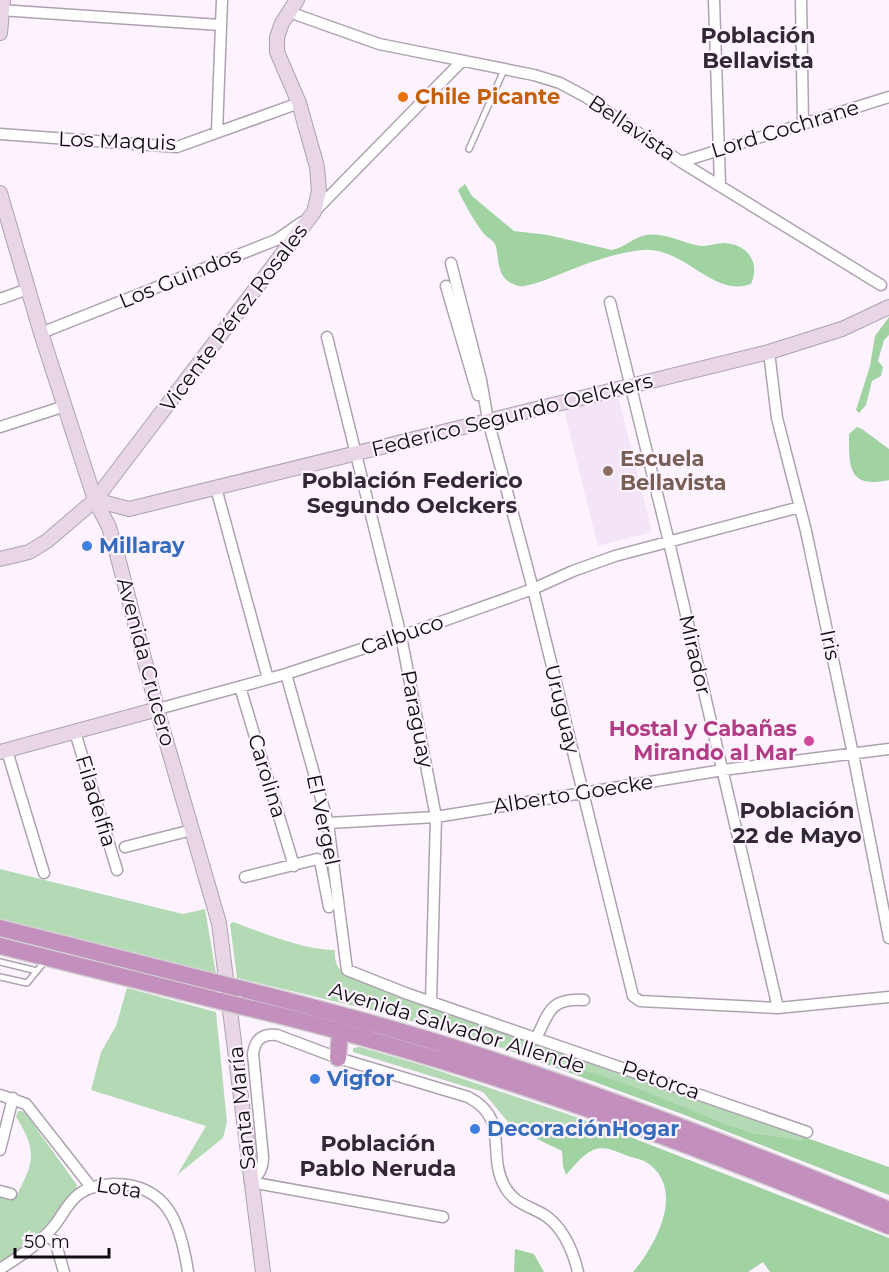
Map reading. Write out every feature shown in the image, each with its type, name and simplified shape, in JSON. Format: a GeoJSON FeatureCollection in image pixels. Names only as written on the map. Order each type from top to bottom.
{"type":"FeatureCollection","features":[{"type":"Feature","properties":{"kind":"highway","name":"Avenida Salvador Allende"},"geometry":{"type":"LineString","coordinates":[[0,928],[366,1021],[540,1076],[648,1114],[889,1210]]}},
{"type":"Feature","properties":{"kind":"highway","name":"Avenida Salvador Allende"},"geometry":{"type":"LineString","coordinates":[[0,946],[415,1052],[669,1138],[763,1173],[889,1226]]}},
{"type":"Feature","properties":{"kind":"highway"},"geometry":{"type":"LineString","coordinates":[[338,1058],[340,1031]]}},
{"type":"Feature","properties":{"kind":"main road"},"geometry":{"type":"LineString","coordinates":[[297,0],[280,29],[276,52],[299,103],[317,167],[318,199],[314,212]]}},
{"type":"Feature","properties":{"kind":"main road"},"geometry":{"type":"LineString","coordinates":[[0,33],[2,7]]}},
{"type":"Feature","properties":{"kind":"main road","name":"Avenida Crucero"},"geometry":{"type":"LineString","coordinates":[[0,193],[41,333],[95,501],[109,527],[219,923],[234,1035]]}},
{"type":"Feature","properties":{"kind":"main road","name":"Vicente Pérez Rosales"},"geometry":{"type":"LineString","coordinates":[[0,559],[28,552],[47,542],[95,501],[314,212]]}},
{"type":"Feature","properties":{"kind":"main road","name":"Federico Segundo Oelckers"},"geometry":{"type":"LineString","coordinates":[[95,501],[129,509],[356,454],[769,352],[842,329],[889,308]]}},
{"type":"Feature","properties":{"kind":"main road","name":"Calbuco"},"geometry":{"type":"LineString","coordinates":[[3,752],[158,709]]}},
{"type":"Feature","properties":{"kind":"main road","name":"Santa María"},"geometry":{"type":"LineString","coordinates":[[234,1035],[250,1182],[263,1272]]}},
{"type":"Feature","properties":{"kind":"street"},"geometry":{"type":"LineString","coordinates":[[217,132],[222,0]]}},
{"type":"Feature","properties":{"kind":"street"},"geometry":{"type":"LineString","coordinates":[[714,0],[720,185]]}},
{"type":"Feature","properties":{"kind":"street"},"geometry":{"type":"LineString","coordinates":[[801,0],[803,124]]}},
{"type":"Feature","properties":{"kind":"street"},"geometry":{"type":"LineString","coordinates":[[2,7],[220,25]]}},
{"type":"Feature","properties":{"kind":"street","name":"Bellavista"},"geometry":{"type":"LineString","coordinates":[[289,12],[379,44],[542,77],[569,88],[681,162],[881,285]]}},
{"type":"Feature","properties":{"kind":"street","name":"Vicente Pérez Rosales"},"geometry":{"type":"LineString","coordinates":[[314,212],[461,62]]}},
{"type":"Feature","properties":{"kind":"street","name":"Lord Cochrane"},"geometry":{"type":"LineString","coordinates":[[681,162],[889,97]]}},
{"type":"Feature","properties":{"kind":"street","name":"Los Maquis"},"geometry":{"type":"LineString","coordinates":[[0,134],[177,147],[299,103]]}},
{"type":"Feature","properties":{"kind":"street","name":"Los Guindos"},"geometry":{"type":"LineString","coordinates":[[41,333],[276,240],[314,212]]}},
{"type":"Feature","properties":{"kind":"street","name":"Uruguay"},"geometry":{"type":"LineString","coordinates":[[451,263],[481,380],[488,420],[533,589],[634,998],[640,1001],[778,1008]]}},
{"type":"Feature","properties":{"kind":"street","name":"Uruguay"},"geometry":{"type":"LineString","coordinates":[[446,286],[488,420]]}},
{"type":"Feature","properties":{"kind":"street"},"geometry":{"type":"LineString","coordinates":[[0,299],[28,289]]}},
{"type":"Feature","properties":{"kind":"street","name":"Mirador"},"geometry":{"type":"LineString","coordinates":[[610,302],[669,542],[778,1008]]}},
{"type":"Feature","properties":{"kind":"street","name":"Paraguay"},"geometry":{"type":"LineString","coordinates":[[327,337],[401,636],[436,817],[431,1001]]}},
{"type":"Feature","properties":{"kind":"street","name":"Iris"},"geometry":{"type":"LineString","coordinates":[[769,352],[777,418],[800,507],[853,754],[889,938]]}},
{"type":"Feature","properties":{"kind":"street"},"geometry":{"type":"LineString","coordinates":[[0,427],[65,406]]}},
{"type":"Feature","properties":{"kind":"street"},"geometry":{"type":"LineString","coordinates":[[216,488],[268,679]]}},
{"type":"Feature","properties":{"kind":"street","name":"Calbuco"},"geometry":{"type":"LineString","coordinates":[[158,709],[286,674],[401,636],[533,589],[615,556],[800,507]]}},
{"type":"Feature","properties":{"kind":"street","name":"El Vergel"},"geometry":{"type":"LineString","coordinates":[[286,674],[328,823],[346,968]]}},
{"type":"Feature","properties":{"kind":"street","name":"Carolina"},"geometry":{"type":"LineString","coordinates":[[240,687],[294,866]]}},
{"type":"Feature","properties":{"kind":"street","name":"Filadelfia"},"geometry":{"type":"LineString","coordinates":[[75,732],[117,870]]}},
{"type":"Feature","properties":{"kind":"street","name":"Alberto Goecke"},"geometry":{"type":"LineString","coordinates":[[328,823],[436,817],[723,770],[889,749]]}},
{"type":"Feature","properties":{"kind":"street"},"geometry":{"type":"LineString","coordinates":[[3,752],[44,873]]}},
{"type":"Feature","properties":{"kind":"street"},"geometry":{"type":"LineString","coordinates":[[125,847],[192,830]]}},
{"type":"Feature","properties":{"kind":"street"},"geometry":{"type":"LineString","coordinates":[[245,877],[317,859],[320,861],[329,907]]}},
{"type":"Feature","properties":{"kind":"street","name":"Petorca"},"geometry":{"type":"LineString","coordinates":[[346,968],[364,977],[431,1001],[807,1132]]}},
{"type":"Feature","properties":{"kind":"street"},"geometry":{"type":"LineString","coordinates":[[778,1008],[889,997]]}},
{"type":"Feature","properties":{"kind":"street"},"geometry":{"type":"LineString","coordinates":[[537,1037],[551,1008],[570,999],[584,1000]]}},
{"type":"Feature","properties":{"kind":"street","name":"Santa María"},"geometry":{"type":"LineString","coordinates":[[250,1182],[258,1176],[263,1157],[253,1060],[257,1041],[268,1034],[277,1035],[338,1058]]}},
{"type":"Feature","properties":{"kind":"street"},"geometry":{"type":"LineString","coordinates":[[338,1058],[468,1097],[483,1106],[493,1123],[499,1171],[505,1187],[515,1200],[545,1216],[554,1224],[572,1250],[578,1272]]}},
{"type":"Feature","properties":{"kind":"street","name":"Lota"},"geometry":{"type":"LineString","coordinates":[[0,1095],[26,1104],[91,1187],[121,1184],[147,1191],[158,1197],[176,1220],[188,1272]]}},
{"type":"Feature","properties":{"kind":"street"},"geometry":{"type":"LineString","coordinates":[[0,1150],[13,1098]]}},
{"type":"Feature","properties":{"kind":"street"},"geometry":{"type":"LineString","coordinates":[[250,1182],[443,1217]]}},
{"type":"Feature","properties":{"kind":"street"},"geometry":{"type":"LineString","coordinates":[[0,1269],[43,1237],[55,1225],[69,1203],[91,1187]]}},
{"type":"Feature","properties":{"kind":"street"},"geometry":{"type":"LineString","coordinates":[[0,1191],[11,1194]]}},
{"type":"Feature","properties":{"kind":"street"},"geometry":{"type":"LineString","coordinates":[[43,1237],[55,1241],[64,1272]]}},
{"type":"Feature","properties":{"kind":"lane"},"geometry":{"type":"LineString","coordinates":[[469,149],[504,70]]}},
{"type":"Feature","properties":{"kind":"lane"},"geometry":{"type":"LineString","coordinates":[[0,977],[27,983],[48,958]]}},
{"type":"Feature","properties":{"kind":"lane"},"geometry":{"type":"LineString","coordinates":[[0,962],[37,971]]}},
{"type":"Feature","properties":{"kind":"shaded area","name":"Escuela Bellavista"},"geometry":{"type":"Polygon","coordinates":[[[618,396],[652,532],[598,546],[564,410],[618,396]]]}},
{"type":"Feature","properties":{"kind":"green space"},"geometry":{"type":"Polygon","coordinates":[[[465,184],[472,196],[514,231],[548,235],[612,250],[642,236],[652,234],[699,246],[732,244],[750,256],[754,276],[751,284],[737,286],[724,284],[672,256],[657,251],[642,250],[601,259],[534,284],[516,285],[503,276],[493,241],[480,229],[461,196],[458,190],[465,184]]]}},
{"type":"Feature","properties":{"kind":"green space"},"geometry":{"type":"Polygon","coordinates":[[[889,317],[889,335],[884,340],[878,361],[883,367],[881,376],[872,381],[866,405],[859,413],[856,410],[870,366],[875,336],[889,317]]]}},
{"type":"Feature","properties":{"kind":"green space"},"geometry":{"type":"Polygon","coordinates":[[[857,427],[889,449],[889,480],[865,481],[854,473],[849,456],[849,434],[857,427]]]}},
{"type":"Feature","properties":{"kind":"green space"},"geometry":{"type":"Polygon","coordinates":[[[0,869],[183,914],[205,909],[216,974],[0,919],[0,869]]]}},
{"type":"Feature","properties":{"kind":"green space"},"geometry":{"type":"Polygon","coordinates":[[[233,922],[296,944],[335,950],[338,966],[351,977],[804,1137],[802,1140],[754,1133],[574,1066],[513,1046],[502,1048],[387,1014],[237,978],[230,924],[233,922]]]}},
{"type":"Feature","properties":{"kind":"green space"},"geometry":{"type":"Polygon","coordinates":[[[127,988],[216,1012],[227,1122],[223,1138],[177,1175],[206,1126],[91,1090],[101,1052],[116,1026],[127,988]]]}},
{"type":"Feature","properties":{"kind":"green space"},"geometry":{"type":"Polygon","coordinates":[[[513,1046],[626,1084],[726,1124],[754,1133],[802,1140],[804,1137],[889,1167],[889,1195],[682,1114],[502,1048],[513,1046]]]}},
{"type":"Feature","properties":{"kind":"green space"},"geometry":{"type":"Polygon","coordinates":[[[360,1047],[425,1066],[597,1124],[594,1132],[581,1139],[538,1127],[508,1122],[483,1092],[353,1052],[353,1048],[360,1047]]]}},
{"type":"Feature","properties":{"kind":"green space"},"geometry":{"type":"Polygon","coordinates":[[[18,1111],[26,1114],[77,1185],[75,1194],[32,1240],[0,1264],[0,1193],[15,1198],[26,1175],[31,1157],[28,1139],[16,1117],[18,1111]]]}},
{"type":"Feature","properties":{"kind":"green space"},"geometry":{"type":"Polygon","coordinates":[[[597,1124],[889,1238],[889,1272],[770,1272],[763,1262],[748,1272],[633,1272],[650,1247],[664,1217],[666,1201],[664,1186],[658,1173],[644,1161],[602,1148],[585,1155],[566,1175],[562,1151],[533,1137],[538,1127],[581,1139],[594,1132],[597,1124]]]}},
{"type":"Feature","properties":{"kind":"green space"},"geometry":{"type":"Polygon","coordinates":[[[515,1249],[534,1254],[544,1272],[514,1272],[515,1249]]]}},
{"type":"Feature","properties":{"kind":"place","name":"Chile Picante"},"geometry":{"type":"Point","coordinates":[403,97]}},
{"type":"Feature","properties":{"kind":"place","name":"Escuela Bellavista"},"geometry":{"type":"Point","coordinates":[608,471]}},
{"type":"Feature","properties":{"kind":"place","name":"Millaray"},"geometry":{"type":"Point","coordinates":[87,546]}},
{"type":"Feature","properties":{"kind":"place","name":"Hostal y Cabañas Mirando al Mar"},"geometry":{"type":"Point","coordinates":[809,741]}},
{"type":"Feature","properties":{"kind":"place","name":"Vigfor"},"geometry":{"type":"Point","coordinates":[315,1079]}},
{"type":"Feature","properties":{"kind":"place","name":"DecoraciónHogar"},"geometry":{"type":"Point","coordinates":[475,1129]}},
{"type":"Feature","properties":{"kind":"district","name":"Población Bellavista"},"geometry":{"type":"Point","coordinates":[758,48]}},
{"type":"Feature","properties":{"kind":"district","name":"Población Federico Segundo Oelckers"},"geometry":{"type":"Point","coordinates":[412,492]}},
{"type":"Feature","properties":{"kind":"district","name":"Población 22 de Mayo"},"geometry":{"type":"Point","coordinates":[797,822]}},
{"type":"Feature","properties":{"kind":"district","name":"Población Pablo Neruda"},"geometry":{"type":"Point","coordinates":[378,1156]}}]}
